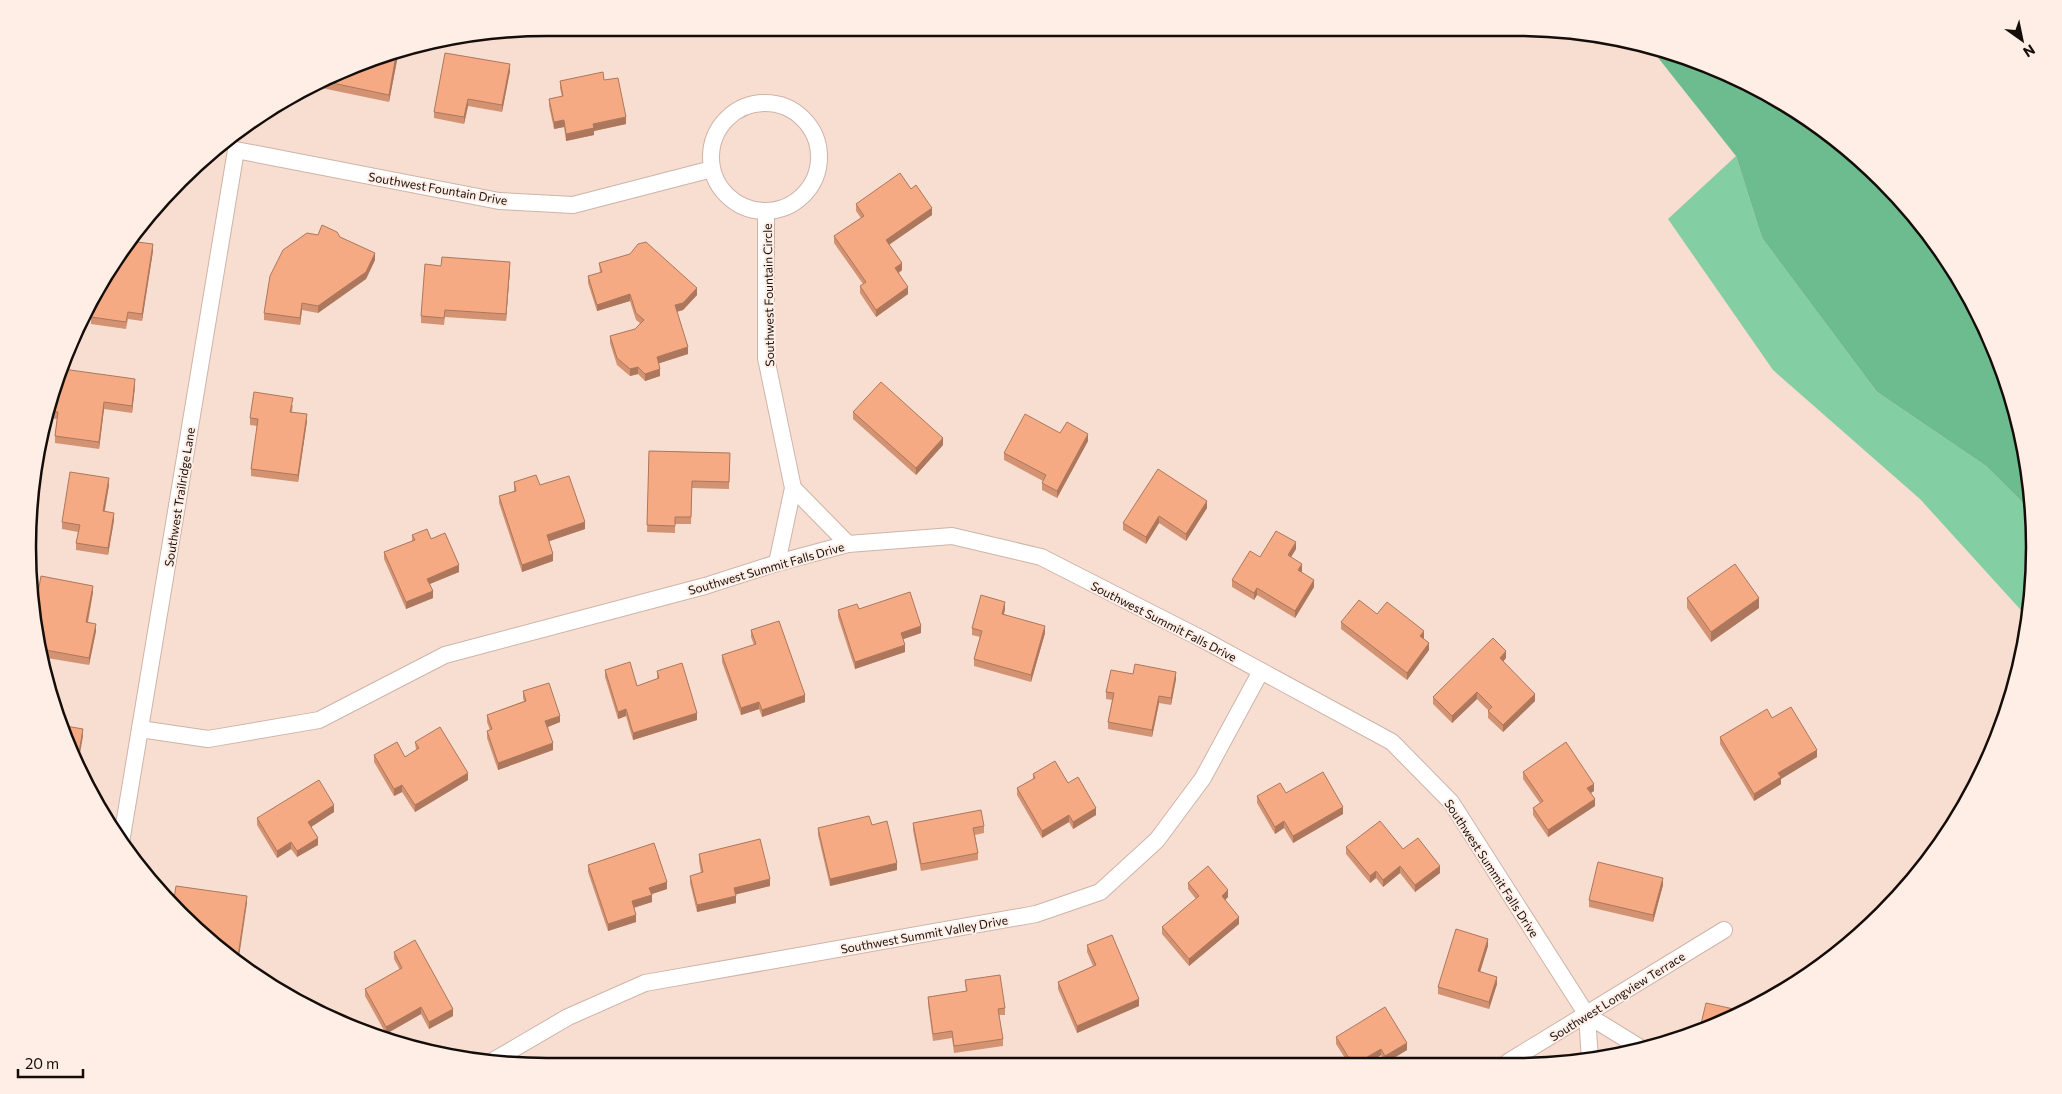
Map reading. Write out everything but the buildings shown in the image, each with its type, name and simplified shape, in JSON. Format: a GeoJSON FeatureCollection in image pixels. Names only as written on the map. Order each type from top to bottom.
{"type":"FeatureCollection","features":[{"type":"Feature","properties":{"kind":"street","name":"Southwest Fountain Circle"},"geometry":{"type":"LineString","coordinates":[[712,168],[711,151],[716,134],[726,120],[740,109],[757,104],[774,104],[791,110],[805,120],[814,135],[819,152],[817,169],[810,186],[799,199],[784,208],[766,211],[766,358],[793,488],[777,564]]}},
{"type":"Feature","properties":{"kind":"street","name":"Southwest Fountain Drive"},"geometry":{"type":"LineString","coordinates":[[236,150],[499,201],[573,205],[712,168]]}},
{"type":"Feature","properties":{"kind":"street","name":"Southwest Trailridge Lane"},"geometry":{"type":"LineString","coordinates":[[123,832],[236,150]]}},
{"type":"Feature","properties":{"kind":"street"},"geometry":{"type":"LineString","coordinates":[[712,168],[722,191],[731,200],[754,210],[766,211]]}},
{"type":"Feature","properties":{"kind":"street"},"geometry":{"type":"LineString","coordinates":[[793,488],[848,544]]}},
{"type":"Feature","properties":{"kind":"street","name":"Southwest Summit Falls Drive"},"geometry":{"type":"LineString","coordinates":[[140,729],[208,739],[319,720],[445,655],[705,586],[848,544],[952,536],[1041,557],[1204,640],[1392,742],[1451,802],[1587,1016],[1633,1043]]}},
{"type":"Feature","properties":{"kind":"street","name":"Southwest Summit Valley Drive"},"geometry":{"type":"LineString","coordinates":[[502,1056],[568,1017],[644,983],[1036,914],[1100,892],[1157,840],[1203,778],[1261,671]]}},
{"type":"Feature","properties":{"kind":"street","name":"Southwest Longview Terrace"},"geometry":{"type":"LineString","coordinates":[[1515,1058],[1587,1016],[1724,930]]}},
{"type":"Feature","properties":{"kind":"street","name":"Southwest Summit Falls Drive"},"geometry":{"type":"LineString","coordinates":[[1587,1016],[1589,1052]]}},
{"type":"Feature","properties":{"kind":"green space"},"geometry":{"type":"Polygon","coordinates":[[[1657,57],[1679,63],[1741,89],[1799,122],[1852,163],[1899,210],[1940,263],[1973,321],[1987,352],[1999,383],[2016,447],[2024,504],[1986,466],[1877,392],[1762,238],[1736,156],[1657,57]]]}},
{"type":"Feature","properties":{"kind":"green space"},"geometry":{"type":"Polygon","coordinates":[[[1736,156],[1762,238],[1877,392],[1986,466],[2024,504],[2026,547],[2021,611],[1920,499],[1773,370],[1668,219],[1736,156]]]}}]}
